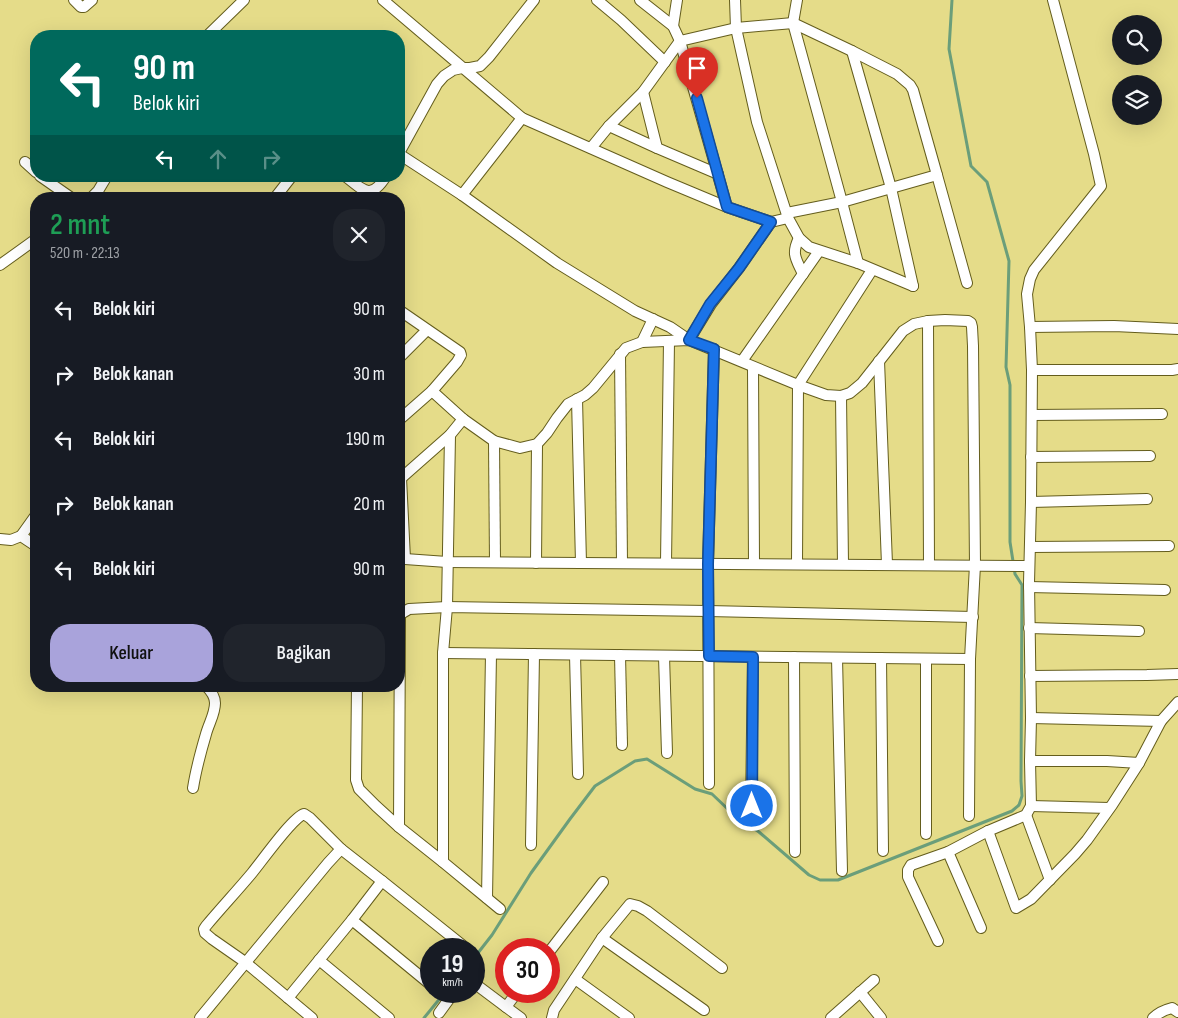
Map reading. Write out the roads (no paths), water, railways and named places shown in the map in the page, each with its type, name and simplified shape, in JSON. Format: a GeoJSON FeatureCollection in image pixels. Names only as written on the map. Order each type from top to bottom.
{"type":"FeatureCollection","features":[{"type":"Feature","properties":{"kind":"street"},"geometry":{"type":"LineString","coordinates":[[74,0],[81,7],[84,7],[92,0]]}},
{"type":"Feature","properties":{"kind":"street"},"geometry":{"type":"LineString","coordinates":[[214,30],[244,0]]}},
{"type":"Feature","properties":{"kind":"street"},"geometry":{"type":"LineString","coordinates":[[383,0],[522,118],[667,182],[727,207],[771,222]]}},
{"type":"Feature","properties":{"kind":"street"},"geometry":{"type":"LineString","coordinates":[[405,142],[437,84],[444,76],[452,70],[480,66],[534,0]]}},
{"type":"Feature","properties":{"kind":"street"},"geometry":{"type":"LineString","coordinates":[[597,0],[665,62]]}},
{"type":"Feature","properties":{"kind":"street"},"geometry":{"type":"LineString","coordinates":[[640,0],[673,26],[680,41],[727,207]]}},
{"type":"Feature","properties":{"kind":"street"},"geometry":{"type":"LineString","coordinates":[[673,26],[677,0]]}},
{"type":"Feature","properties":{"kind":"street"},"geometry":{"type":"LineString","coordinates":[[735,0],[736,28],[757,122],[788,216],[799,238],[808,247],[858,263],[913,286],[891,188],[852,51]]}},
{"type":"Feature","properties":{"kind":"street"},"geometry":{"type":"LineString","coordinates":[[797,0],[793,23],[858,263]]}},
{"type":"Feature","properties":{"kind":"street"},"geometry":{"type":"LineString","coordinates":[[1019,566],[1030,547],[1032,370],[1027,294],[1030,279],[1034,270],[1101,186],[1052,0]]}},
{"type":"Feature","properties":{"kind":"street"},"geometry":{"type":"LineString","coordinates":[[591,148],[609,126],[643,92],[680,41],[736,28],[793,23],[896,74],[910,85],[967,283]]}},
{"type":"Feature","properties":{"kind":"street"},"geometry":{"type":"LineString","coordinates":[[643,92],[657,148]]}},
{"type":"Feature","properties":{"kind":"street"},"geometry":{"type":"LineString","coordinates":[[462,195],[522,118]]}},
{"type":"Feature","properties":{"kind":"street"},"geometry":{"type":"LineString","coordinates":[[609,126],[718,174]]}},
{"type":"Feature","properties":{"kind":"street"},"geometry":{"type":"LineString","coordinates":[[405,157],[558,263],[635,311],[670,328],[689,340],[826,395],[841,396],[850,393],[862,384],[903,331],[914,324],[928,320],[968,321],[971,323],[975,565],[970,659],[969,816]]}},
{"type":"Feature","properties":{"kind":"street"},"geometry":{"type":"LineString","coordinates":[[25,162],[30,167]]}},
{"type":"Feature","properties":{"kind":"street"},"geometry":{"type":"LineString","coordinates":[[689,340],[710,304],[739,268],[771,222],[937,175]]}},
{"type":"Feature","properties":{"kind":"street"},"geometry":{"type":"LineString","coordinates":[[48,182],[62,192]]}},
{"type":"Feature","properties":{"kind":"street"},"geometry":{"type":"LineString","coordinates":[[279,192],[287,182]]}},
{"type":"Feature","properties":{"kind":"street"},"geometry":{"type":"LineString","coordinates":[[353,182],[364,191],[370,191],[376,189],[381,182]]}},
{"type":"Feature","properties":{"kind":"street"},"geometry":{"type":"LineString","coordinates":[[799,238],[794,254],[802,274]]}},
{"type":"Feature","properties":{"kind":"street"},"geometry":{"type":"LineString","coordinates":[[0,264],[30,243]]}},
{"type":"Feature","properties":{"kind":"street"},"geometry":{"type":"LineString","coordinates":[[742,361],[818,251]]}},
{"type":"Feature","properties":{"kind":"street"},"geometry":{"type":"LineString","coordinates":[[797,564],[798,385],[872,270]]}},
{"type":"Feature","properties":{"kind":"street"},"geometry":{"type":"LineString","coordinates":[[405,314],[460,352],[461,355],[432,391],[405,414]]}},
{"type":"Feature","properties":{"kind":"street"},"geometry":{"type":"LineString","coordinates":[[642,342],[652,319]]}},
{"type":"Feature","properties":{"kind":"street"},"geometry":{"type":"LineString","coordinates":[[928,320],[929,565]]}},
{"type":"Feature","properties":{"kind":"street"},"geometry":{"type":"LineString","coordinates":[[1030,327],[1114,326],[1178,329]]}},
{"type":"Feature","properties":{"kind":"street"},"geometry":{"type":"LineString","coordinates":[[405,352],[427,330]]}},
{"type":"Feature","properties":{"kind":"street"},"geometry":{"type":"LineString","coordinates":[[432,391],[463,419],[494,441],[520,448],[537,444],[568,404],[585,395],[593,388],[626,348],[642,342],[689,340]]}},
{"type":"Feature","properties":{"kind":"street"},"geometry":{"type":"LineString","coordinates":[[666,563],[669,341]]}},
{"type":"Feature","properties":{"kind":"street"},"geometry":{"type":"LineString","coordinates":[[709,784],[708,564],[714,349]]}},
{"type":"Feature","properties":{"kind":"street"},"geometry":{"type":"LineString","coordinates":[[620,354],[622,562]]}},
{"type":"Feature","properties":{"kind":"street"},"geometry":{"type":"LineString","coordinates":[[879,361],[887,564]]}},
{"type":"Feature","properties":{"kind":"street"},"geometry":{"type":"LineString","coordinates":[[753,367],[754,564]]}},
{"type":"Feature","properties":{"kind":"street"},"geometry":{"type":"LineString","coordinates":[[1032,370],[1178,369]]}},
{"type":"Feature","properties":{"kind":"street"},"geometry":{"type":"LineString","coordinates":[[841,396],[844,564]]}},
{"type":"Feature","properties":{"kind":"street"},"geometry":{"type":"LineString","coordinates":[[576,399],[580,563]]}},
{"type":"Feature","properties":{"kind":"street"},"geometry":{"type":"LineString","coordinates":[[1032,415],[1162,414]]}},
{"type":"Feature","properties":{"kind":"street"},"geometry":{"type":"LineString","coordinates":[[405,475],[450,435],[463,419]]}},
{"type":"Feature","properties":{"kind":"street"},"geometry":{"type":"LineString","coordinates":[[443,862],[443,653],[447,607],[450,435]]}},
{"type":"Feature","properties":{"kind":"street"},"geometry":{"type":"LineString","coordinates":[[494,441],[495,562]]}},
{"type":"Feature","properties":{"kind":"street"},"geometry":{"type":"LineString","coordinates":[[536,563],[537,444]]}},
{"type":"Feature","properties":{"kind":"street"},"geometry":{"type":"LineString","coordinates":[[1031,456],[1150,456]]}},
{"type":"Feature","properties":{"kind":"street"},"geometry":{"type":"LineString","coordinates":[[1031,502],[1147,500]]}},
{"type":"Feature","properties":{"kind":"street"},"geometry":{"type":"LineString","coordinates":[[0,539],[11,540],[20,536],[30,522]]}},
{"type":"Feature","properties":{"kind":"street"},"geometry":{"type":"LineString","coordinates":[[20,536],[30,542]]}},
{"type":"Feature","properties":{"kind":"street"},"geometry":{"type":"LineString","coordinates":[[1030,547],[1169,546]]}},
{"type":"Feature","properties":{"kind":"street"},"geometry":{"type":"LineString","coordinates":[[405,558],[447,562],[1019,566]]}},
{"type":"Feature","properties":{"kind":"street"},"geometry":{"type":"LineString","coordinates":[[1019,566],[1029,587],[1031,718],[1029,811],[1050,880]]}},
{"type":"Feature","properties":{"kind":"street"},"geometry":{"type":"LineString","coordinates":[[1029,587],[1165,590]]}},
{"type":"Feature","properties":{"kind":"street"},"geometry":{"type":"LineString","coordinates":[[405,612],[409,610],[447,607],[973,617]]}},
{"type":"Feature","properties":{"kind":"street"},"geometry":{"type":"LineString","coordinates":[[1030,628],[1139,631]]}},
{"type":"Feature","properties":{"kind":"street"},"geometry":{"type":"LineString","coordinates":[[443,653],[970,659]]}},
{"type":"Feature","properties":{"kind":"street"},"geometry":{"type":"LineString","coordinates":[[487,898],[491,654]]}},
{"type":"Feature","properties":{"kind":"street"},"geometry":{"type":"LineString","coordinates":[[531,845],[534,654]]}},
{"type":"Feature","properties":{"kind":"street"},"geometry":{"type":"LineString","coordinates":[[576,655],[578,774]]}},
{"type":"Feature","properties":{"kind":"street"},"geometry":{"type":"LineString","coordinates":[[620,655],[622,745]]}},
{"type":"Feature","properties":{"kind":"street"},"geometry":{"type":"LineString","coordinates":[[664,656],[666,753]]}},
{"type":"Feature","properties":{"kind":"street"},"geometry":{"type":"LineString","coordinates":[[752,806],[753,657]]}},
{"type":"Feature","properties":{"kind":"street"},"geometry":{"type":"LineString","coordinates":[[794,657],[795,852]]}},
{"type":"Feature","properties":{"kind":"street"},"geometry":{"type":"LineString","coordinates":[[837,658],[842,871]]}},
{"type":"Feature","properties":{"kind":"street"},"geometry":{"type":"LineString","coordinates":[[881,658],[883,851]]}},
{"type":"Feature","properties":{"kind":"street"},"geometry":{"type":"LineString","coordinates":[[926,659],[926,834]]}},
{"type":"Feature","properties":{"kind":"street"},"geometry":{"type":"LineString","coordinates":[[1030,676],[1178,674]]}},
{"type":"Feature","properties":{"kind":"street"},"geometry":{"type":"LineString","coordinates":[[193,788],[198,762],[214,711],[215,700],[211,692]]}},
{"type":"Feature","properties":{"kind":"street"},"geometry":{"type":"LineString","coordinates":[[357,692],[356,780],[358,789],[399,827],[500,909]]}},
{"type":"Feature","properties":{"kind":"street"},"geometry":{"type":"LineString","coordinates":[[399,692],[399,827]]}},
{"type":"Feature","properties":{"kind":"street"},"geometry":{"type":"LineString","coordinates":[[988,831],[1016,908],[1031,899],[1087,840],[1139,763],[1161,721],[1178,702]]}},
{"type":"Feature","properties":{"kind":"street"},"geometry":{"type":"LineString","coordinates":[[1031,718],[1161,721]]}},
{"type":"Feature","properties":{"kind":"street"},"geometry":{"type":"LineString","coordinates":[[1030,761],[1107,760],[1139,763]]}},
{"type":"Feature","properties":{"kind":"street"},"geometry":{"type":"LineString","coordinates":[[938,942],[908,878],[910,865],[948,852],[1029,811],[1109,808]]}},
{"type":"Feature","properties":{"kind":"street"},"geometry":{"type":"LineString","coordinates":[[312,1018],[245,962],[212,939],[204,929],[300,815],[304,814],[310,818],[341,849],[453,938]]}},
{"type":"Feature","properties":{"kind":"street"},"geometry":{"type":"LineString","coordinates":[[200,1018],[341,849]]}},
{"type":"Feature","properties":{"kind":"street"},"geometry":{"type":"LineString","coordinates":[[948,852],[981,928]]}},
{"type":"Feature","properties":{"kind":"street"},"geometry":{"type":"LineString","coordinates":[[288,998],[382,882]]}},
{"type":"Feature","properties":{"kind":"street"},"geometry":{"type":"LineString","coordinates":[[560,938],[603,882]]}},
{"type":"Feature","properties":{"kind":"street"},"geometry":{"type":"LineString","coordinates":[[552,1018],[554,1010],[602,938],[630,904],[647,911],[722,968]]}},
{"type":"Feature","properties":{"kind":"street"},"geometry":{"type":"LineString","coordinates":[[352,920],[420,976]]}},
{"type":"Feature","properties":{"kind":"street"},"geometry":{"type":"LineString","coordinates":[[602,938],[704,1010]]}},
{"type":"Feature","properties":{"kind":"street"},"geometry":{"type":"LineString","coordinates":[[319,960],[389,1018]]}},
{"type":"Feature","properties":{"kind":"street"},"geometry":{"type":"LineString","coordinates":[[575,979],[629,1018]]}},
{"type":"Feature","properties":{"kind":"street"},"geometry":{"type":"LineString","coordinates":[[831,1018],[874,980]]}},
{"type":"Feature","properties":{"kind":"street"},"geometry":{"type":"LineString","coordinates":[[485,991],[520,1018]]}},
{"type":"Feature","properties":{"kind":"street"},"geometry":{"type":"LineString","coordinates":[[860,992],[881,1018]]}},
{"type":"Feature","properties":{"kind":"street"},"geometry":{"type":"LineString","coordinates":[[439,1016],[447,1003]]}},
{"type":"Feature","properties":{"kind":"street"},"geometry":{"type":"LineString","coordinates":[[506,1007],[509,1003]]}},
{"type":"Feature","properties":{"kind":"street"},"geometry":{"type":"LineString","coordinates":[[1153,1018],[1165,1009],[1172,1008],[1178,1012]]}},
{"type":"Feature","properties":{"kind":"waterway"},"geometry":{"type":"LineString","coordinates":[[485,944],[531,873],[595,786],[635,761],[647,759],[695,789],[712,794],[733,814],[759,832],[809,875],[820,880],[838,880],[1012,811],[1019,805],[1022,796],[1022,585],[1015,574],[1010,542],[1010,385],[1006,367],[1009,261],[987,182],[971,166],[949,49],[952,0]]}},
{"type":"Feature","properties":{"kind":"waterway"},"geometry":{"type":"LineString","coordinates":[[424,1018],[436,1003]]}}]}
